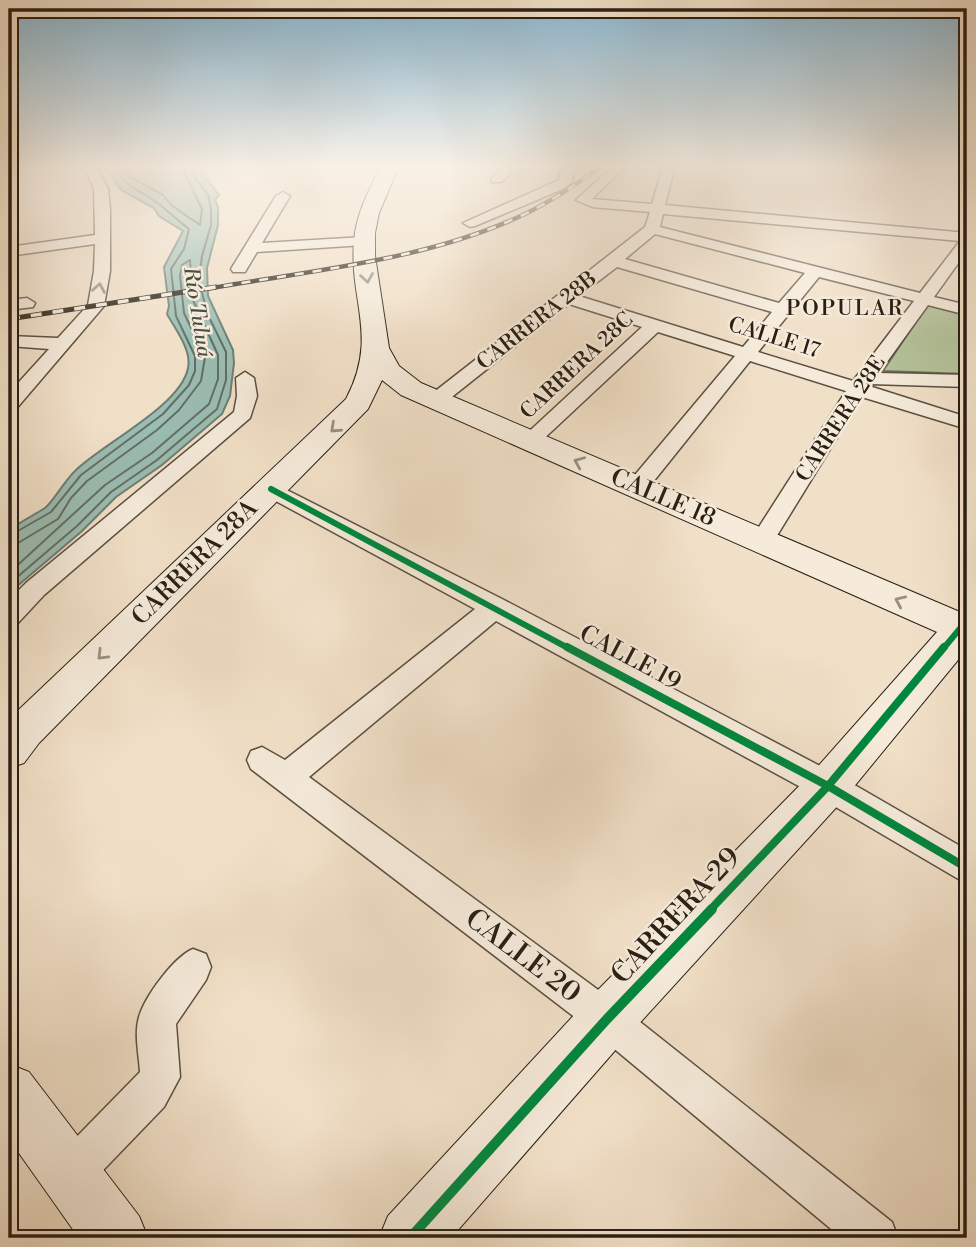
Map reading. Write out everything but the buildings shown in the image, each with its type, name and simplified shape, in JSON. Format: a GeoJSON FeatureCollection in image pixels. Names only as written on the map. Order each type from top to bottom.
{"type":"FeatureCollection","features":[{"type":"Feature","properties":{"kind":"street"},"geometry":{"type":"LineString","coordinates":[[9,405],[96,306],[102,271],[103,224]]}},
{"type":"Feature","properties":{"kind":"street"},"geometry":{"type":"LineString","coordinates":[[239,269],[267,224]]}},
{"type":"Feature","properties":{"kind":"street","name":"CARRERA 28A"},"geometry":{"type":"LineString","coordinates":[[9,750],[24,731],[271,488],[344,420],[363,394],[376,348],[364,241],[368,224]]}},
{"type":"Feature","properties":{"kind":"street"},"geometry":{"type":"LineString","coordinates":[[654,224],[652,229],[967,310]]}},
{"type":"Feature","properties":{"kind":"street"},"geometry":{"type":"LineString","coordinates":[[804,224],[967,239]]}},
{"type":"Feature","properties":{"kind":"street","name":"CARRERA 28B"},"geometry":{"type":"LineString","coordinates":[[423,394],[567,298],[652,229]]}},
{"type":"Feature","properties":{"kind":"street"},"geometry":{"type":"LineString","coordinates":[[9,251],[103,238]]}},
{"type":"Feature","properties":{"kind":"street","name":"CARRERA 28E"},"geometry":{"type":"LineString","coordinates":[[762,541],[862,383],[967,239]]}},
{"type":"Feature","properties":{"kind":"street"},"geometry":{"type":"LineString","coordinates":[[253,248],[364,241]]}},
{"type":"Feature","properties":{"kind":"street"},"geometry":{"type":"LineString","coordinates":[[614,261],[781,309]]}},
{"type":"Feature","properties":{"kind":"street"},"geometry":{"type":"LineString","coordinates":[[636,487],[814,272]]}},
{"type":"Feature","properties":{"kind":"street","name":"CALLE 17"},"geometry":{"type":"LineString","coordinates":[[567,298],[745,353],[862,383],[967,423]]}},
{"type":"Feature","properties":{"kind":"street"},"geometry":{"type":"LineString","coordinates":[[9,305],[27,303]]}},
{"type":"Feature","properties":{"kind":"street","name":"CARRERA 28C"},"geometry":{"type":"LineString","coordinates":[[530,441],[655,325]]}},
{"type":"Feature","properties":{"kind":"street"},"geometry":{"type":"LineString","coordinates":[[9,341],[63,344]]}},
{"type":"Feature","properties":{"kind":"street","name":"CALLE 18"},"geometry":{"type":"LineString","coordinates":[[376,348],[387,370],[395,379],[423,394],[966,626]]}},
{"type":"Feature","properties":{"kind":"street"},"geometry":{"type":"LineString","coordinates":[[9,616],[35,589],[243,414],[247,396],[245,379]]}},
{"type":"Feature","properties":{"kind":"street"},"geometry":{"type":"LineString","coordinates":[[862,383],[967,381]]}},
{"type":"Feature","properties":{"kind":"street"},"geometry":{"type":"LineString","coordinates":[[363,394],[383,386],[423,394]]}},
{"type":"Feature","properties":{"kind":"street","name":"CALLE 19"},"geometry":{"type":"LineString","coordinates":[[271,488],[828,786],[967,868]]}},
{"type":"Feature","properties":{"kind":"street","name":"CALLE 20"},"geometry":{"type":"LineString","coordinates":[[495,607],[273,770],[607,1019],[876,1238]]}},
{"type":"Feature","properties":{"kind":"street","name":"CARRERA 29"},"geometry":{"type":"LineString","coordinates":[[410,1238],[607,1019],[828,786],[966,626]]}},
{"type":"Feature","properties":{"kind":"street"},"geometry":{"type":"LineString","coordinates":[[70,1174],[150,1093],[160,1077],[156,1030],[158,1017],[193,967]]}},
{"type":"Feature","properties":{"kind":"street"},"geometry":{"type":"LineString","coordinates":[[9,1092],[117,1238]]}},
{"type":"Feature","properties":{"kind":"green space"},"geometry":{"type":"Polygon","coordinates":[[[927,305],[967,315],[967,374],[883,371],[927,305]]]}},
{"type":"Feature","properties":{"kind":"water","name":"Río Tuluá"},"geometry":{"type":"Polygon","coordinates":[[[172,224],[218,224],[207,268],[208,296],[233,350],[234,363],[230,396],[222,414],[162,465],[116,497],[82,531],[9,593],[9,531],[45,508],[75,471],[156,410],[182,382],[188,368],[188,354],[167,314],[169,306],[164,267],[183,231],[172,224]]]}},
{"type":"Feature","properties":{"kind":"railway"},"geometry":{"type":"LineString","coordinates":[[206,289],[412,252],[452,242],[500,224]]}},
{"type":"Feature","properties":{"kind":"railway"},"geometry":{"type":"LineString","coordinates":[[9,319],[216,287]]}},
{"type":"Feature","properties":{"kind":"cycle path"},"geometry":{"type":"LineString","coordinates":[[271,489],[828,786],[967,868]]}},
{"type":"Feature","properties":{"kind":"cycle path"},"geometry":{"type":"LineString","coordinates":[[410,1238],[607,1019],[828,786],[967,620]]}},
{"type":"Feature","properties":{"kind":"district","name":"POPULAR"},"geometry":{"type":"Point","coordinates":[845,309]}}]}
